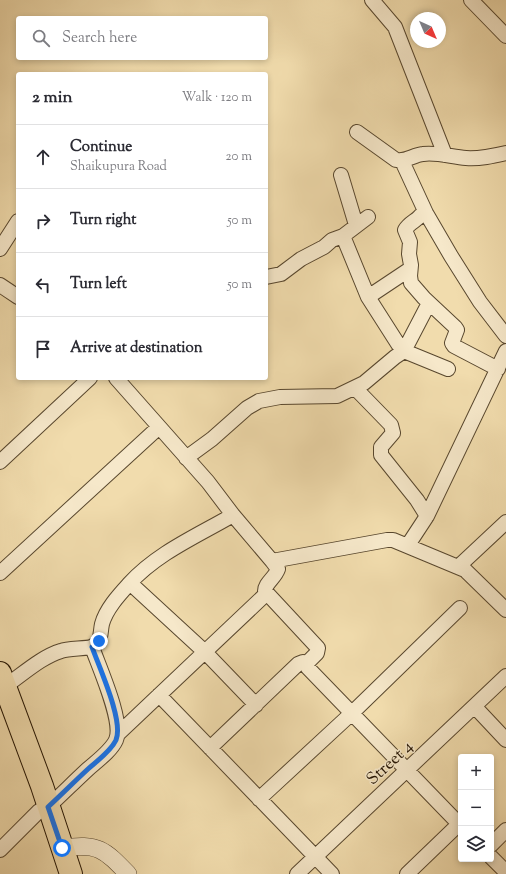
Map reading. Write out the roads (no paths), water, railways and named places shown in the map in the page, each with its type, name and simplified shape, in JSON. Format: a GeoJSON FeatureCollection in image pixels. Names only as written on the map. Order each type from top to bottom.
{"type":"FeatureCollection","features":[{"type":"Feature","properties":{"kind":"main road"},"geometry":{"type":"LineString","coordinates":[[1,688],[44,809],[62,848],[71,874]]}},
{"type":"Feature","properties":{"kind":"main road"},"geometry":{"type":"LineString","coordinates":[[44,809],[60,874]]}},
{"type":"Feature","properties":{"kind":"street"},"geometry":{"type":"LineString","coordinates":[[372,0],[395,27],[445,154]]}},
{"type":"Feature","properties":{"kind":"street"},"geometry":{"type":"LineString","coordinates":[[471,0],[506,36]]}},
{"type":"Feature","properties":{"kind":"street"},"geometry":{"type":"LineString","coordinates":[[357,132],[396,160],[402,161],[422,154],[445,154],[466,158],[482,158],[506,153]]}},
{"type":"Feature","properties":{"kind":"street"},"geometry":{"type":"LineString","coordinates":[[402,161],[426,213],[451,256],[480,302],[506,336]]}},
{"type":"Feature","properties":{"kind":"street"},"geometry":{"type":"LineString","coordinates":[[341,175],[356,225]]}},
{"type":"Feature","properties":{"kind":"street"},"geometry":{"type":"LineString","coordinates":[[426,213],[420,216],[405,230],[410,242],[411,282],[429,303],[455,327],[457,330],[452,343],[454,346],[498,368]]}},
{"type":"Feature","properties":{"kind":"street"},"geometry":{"type":"LineString","coordinates":[[268,277],[281,274],[301,259],[324,247],[332,240],[343,236],[368,217]]}},
{"type":"Feature","properties":{"kind":"street"},"geometry":{"type":"LineString","coordinates":[[0,249],[16,224]]}},
{"type":"Feature","properties":{"kind":"street"},"geometry":{"type":"LineString","coordinates":[[343,236],[368,297],[392,337],[404,351],[448,369]]}},
{"type":"Feature","properties":{"kind":"street"},"geometry":{"type":"LineString","coordinates":[[368,297],[410,269]]}},
{"type":"Feature","properties":{"kind":"street"},"geometry":{"type":"LineString","coordinates":[[0,285],[16,296]]}},
{"type":"Feature","properties":{"kind":"street"},"geometry":{"type":"LineString","coordinates":[[186,458],[212,439],[247,408],[259,401],[280,397],[337,396],[355,388],[372,377],[404,351],[429,303]]}},
{"type":"Feature","properties":{"kind":"street"},"geometry":{"type":"LineString","coordinates":[[408,546],[427,516],[506,351]]}},
{"type":"Feature","properties":{"kind":"street"},"geometry":{"type":"LineString","coordinates":[[0,462],[88,380]]}},
{"type":"Feature","properties":{"kind":"street"},"geometry":{"type":"LineString","coordinates":[[118,380],[208,482],[233,516],[272,560],[278,569],[276,575],[265,588],[267,593],[317,646],[318,650],[306,663],[303,662],[298,664],[210,748]]}},
{"type":"Feature","properties":{"kind":"street"},"geometry":{"type":"LineString","coordinates":[[355,388],[391,425],[393,433],[381,447],[381,455],[417,500],[427,516]]}},
{"type":"Feature","properties":{"kind":"street"},"geometry":{"type":"LineString","coordinates":[[0,573],[159,427]]}},
{"type":"Feature","properties":{"kind":"street"},"geometry":{"type":"LineString","coordinates":[[1,688],[46,658],[60,651],[74,648],[92,647],[99,641],[104,618],[130,583],[159,558],[200,532],[233,516]]}},
{"type":"Feature","properties":{"kind":"street"},"geometry":{"type":"LineString","coordinates":[[459,566],[506,522]]}},
{"type":"Feature","properties":{"kind":"street"},"geometry":{"type":"LineString","coordinates":[[272,560],[393,540],[459,566],[472,575],[506,610]]}},
{"type":"Feature","properties":{"kind":"street"},"geometry":{"type":"LineString","coordinates":[[130,583],[205,652],[256,705]]}},
{"type":"Feature","properties":{"kind":"street"},"geometry":{"type":"LineString","coordinates":[[118,734],[267,593]]}},
{"type":"Feature","properties":{"kind":"street"},"geometry":{"type":"LineString","coordinates":[[259,799],[352,713],[460,608]]}},
{"type":"Feature","properties":{"kind":"street"},"geometry":{"type":"LineString","coordinates":[[2,844],[44,809],[116,741],[118,734],[117,720],[112,700],[92,647]]}},
{"type":"Feature","properties":{"kind":"street"},"geometry":{"type":"LineString","coordinates":[[306,663],[308,668],[458,823]]}},
{"type":"Feature","properties":{"kind":"street","name":"Street 4"},"geometry":{"type":"LineString","coordinates":[[297,874],[506,676]]}},
{"type":"Feature","properties":{"kind":"street"},"geometry":{"type":"LineString","coordinates":[[159,695],[332,874]]}},
{"type":"Feature","properties":{"kind":"street"},"geometry":{"type":"LineString","coordinates":[[475,707],[506,740]]}},
{"type":"Feature","properties":{"kind":"street"},"geometry":{"type":"LineString","coordinates":[[414,872],[459,826]]}},
{"type":"Feature","properties":{"kind":"street"},"geometry":{"type":"LineString","coordinates":[[494,841],[506,830]]}},
{"type":"Feature","properties":{"kind":"street"},"geometry":{"type":"LineString","coordinates":[[62,848],[86,846],[101,849],[128,874]]}},
{"type":"Feature","properties":{"kind":"street"},"geometry":{"type":"LineString","coordinates":[[494,860],[506,872]]}}]}
